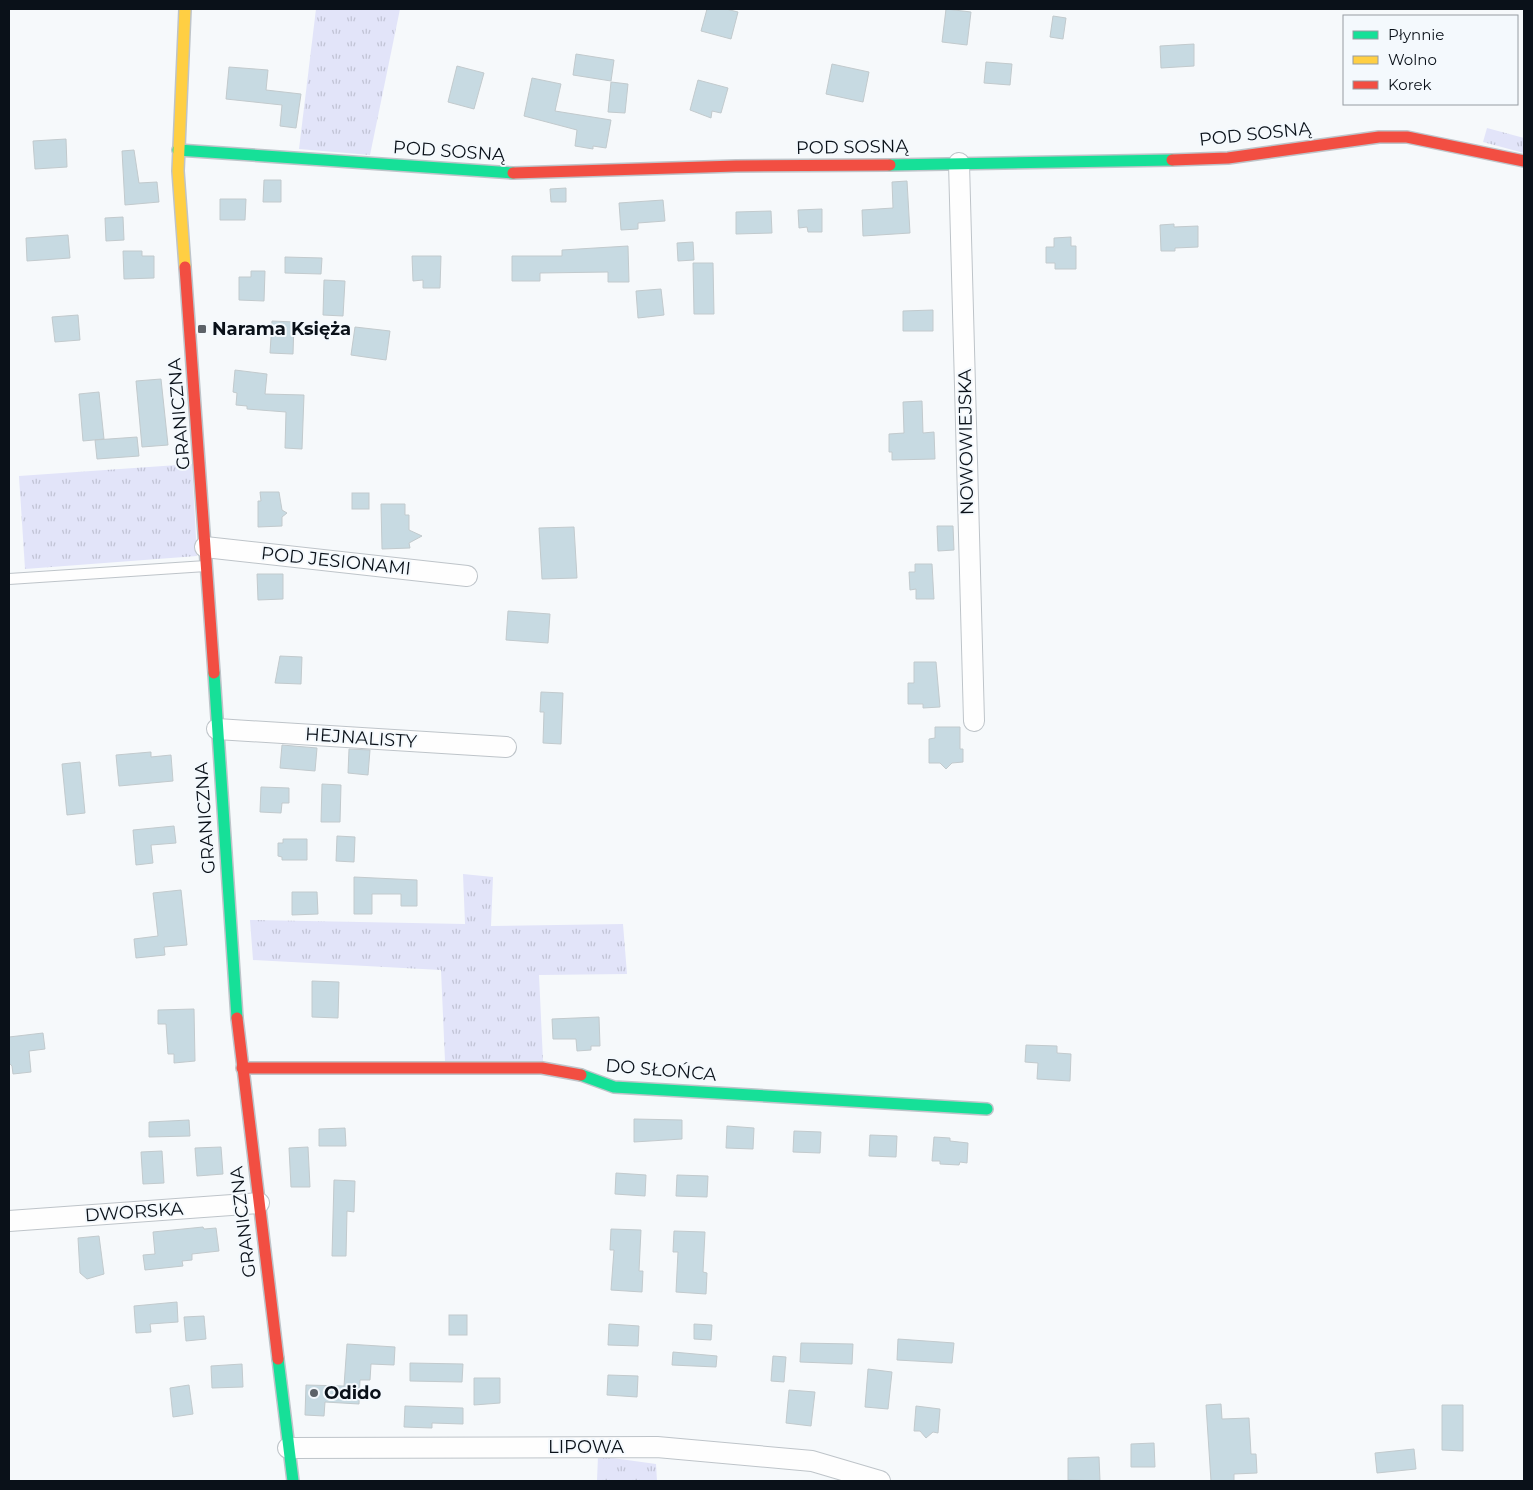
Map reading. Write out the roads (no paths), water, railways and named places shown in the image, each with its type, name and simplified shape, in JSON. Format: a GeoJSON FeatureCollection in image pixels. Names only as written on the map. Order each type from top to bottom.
{"type":"FeatureCollection","features":[{"type":"Feature","properties":{"kind":"street","name":"GRANICZNA"},"geometry":{"type":"LineString","coordinates":[[185,9],[178,150],[234,996],[293,1481]]}},
{"type":"Feature","properties":{"kind":"street","name":"POD SOSNĄ"},"geometry":{"type":"LineString","coordinates":[[178,150],[528,174],[736,166],[1077,163],[1228,158],[1379,138],[1407,137],[1440,142],[1524,161]]}},
{"type":"Feature","properties":{"kind":"street","name":"NOWOWIEJSKA"},"geometry":{"type":"LineString","coordinates":[[959,164],[974,721]]}},
{"type":"Feature","properties":{"kind":"street","name":"POD JESIONAMI"},"geometry":{"type":"LineString","coordinates":[[206,556],[467,576]]}},
{"type":"Feature","properties":{"kind":"street","name":"HEJNALISTY"},"geometry":{"type":"LineString","coordinates":[[216,729],[506,747]]}},
{"type":"Feature","properties":{"kind":"street","name":"DO SŁOŃCA"},"geometry":{"type":"LineString","coordinates":[[242,1068],[542,1068],[570,1072],[614,1087],[987,1109]]}},
{"type":"Feature","properties":{"kind":"street","name":"DWORSKA"},"geometry":{"type":"LineString","coordinates":[[9,1221],[259,1203]]}},
{"type":"Feature","properties":{"kind":"street","name":"LIPOWA"},"geometry":{"type":"LineString","coordinates":[[288,1448],[657,1447],[812,1461],[880,1481]]}},
{"type":"Feature","properties":{"kind":"lane"},"geometry":{"type":"LineString","coordinates":[[9,579],[206,556]]}},
{"type":"Feature","properties":{"kind":"place","name":"Narama Księża"},"geometry":{"type":"Point","coordinates":[202,329]}},
{"type":"Feature","properties":{"kind":"place","name":"Odido"},"geometry":{"type":"Point","coordinates":[314,1393]}}]}
